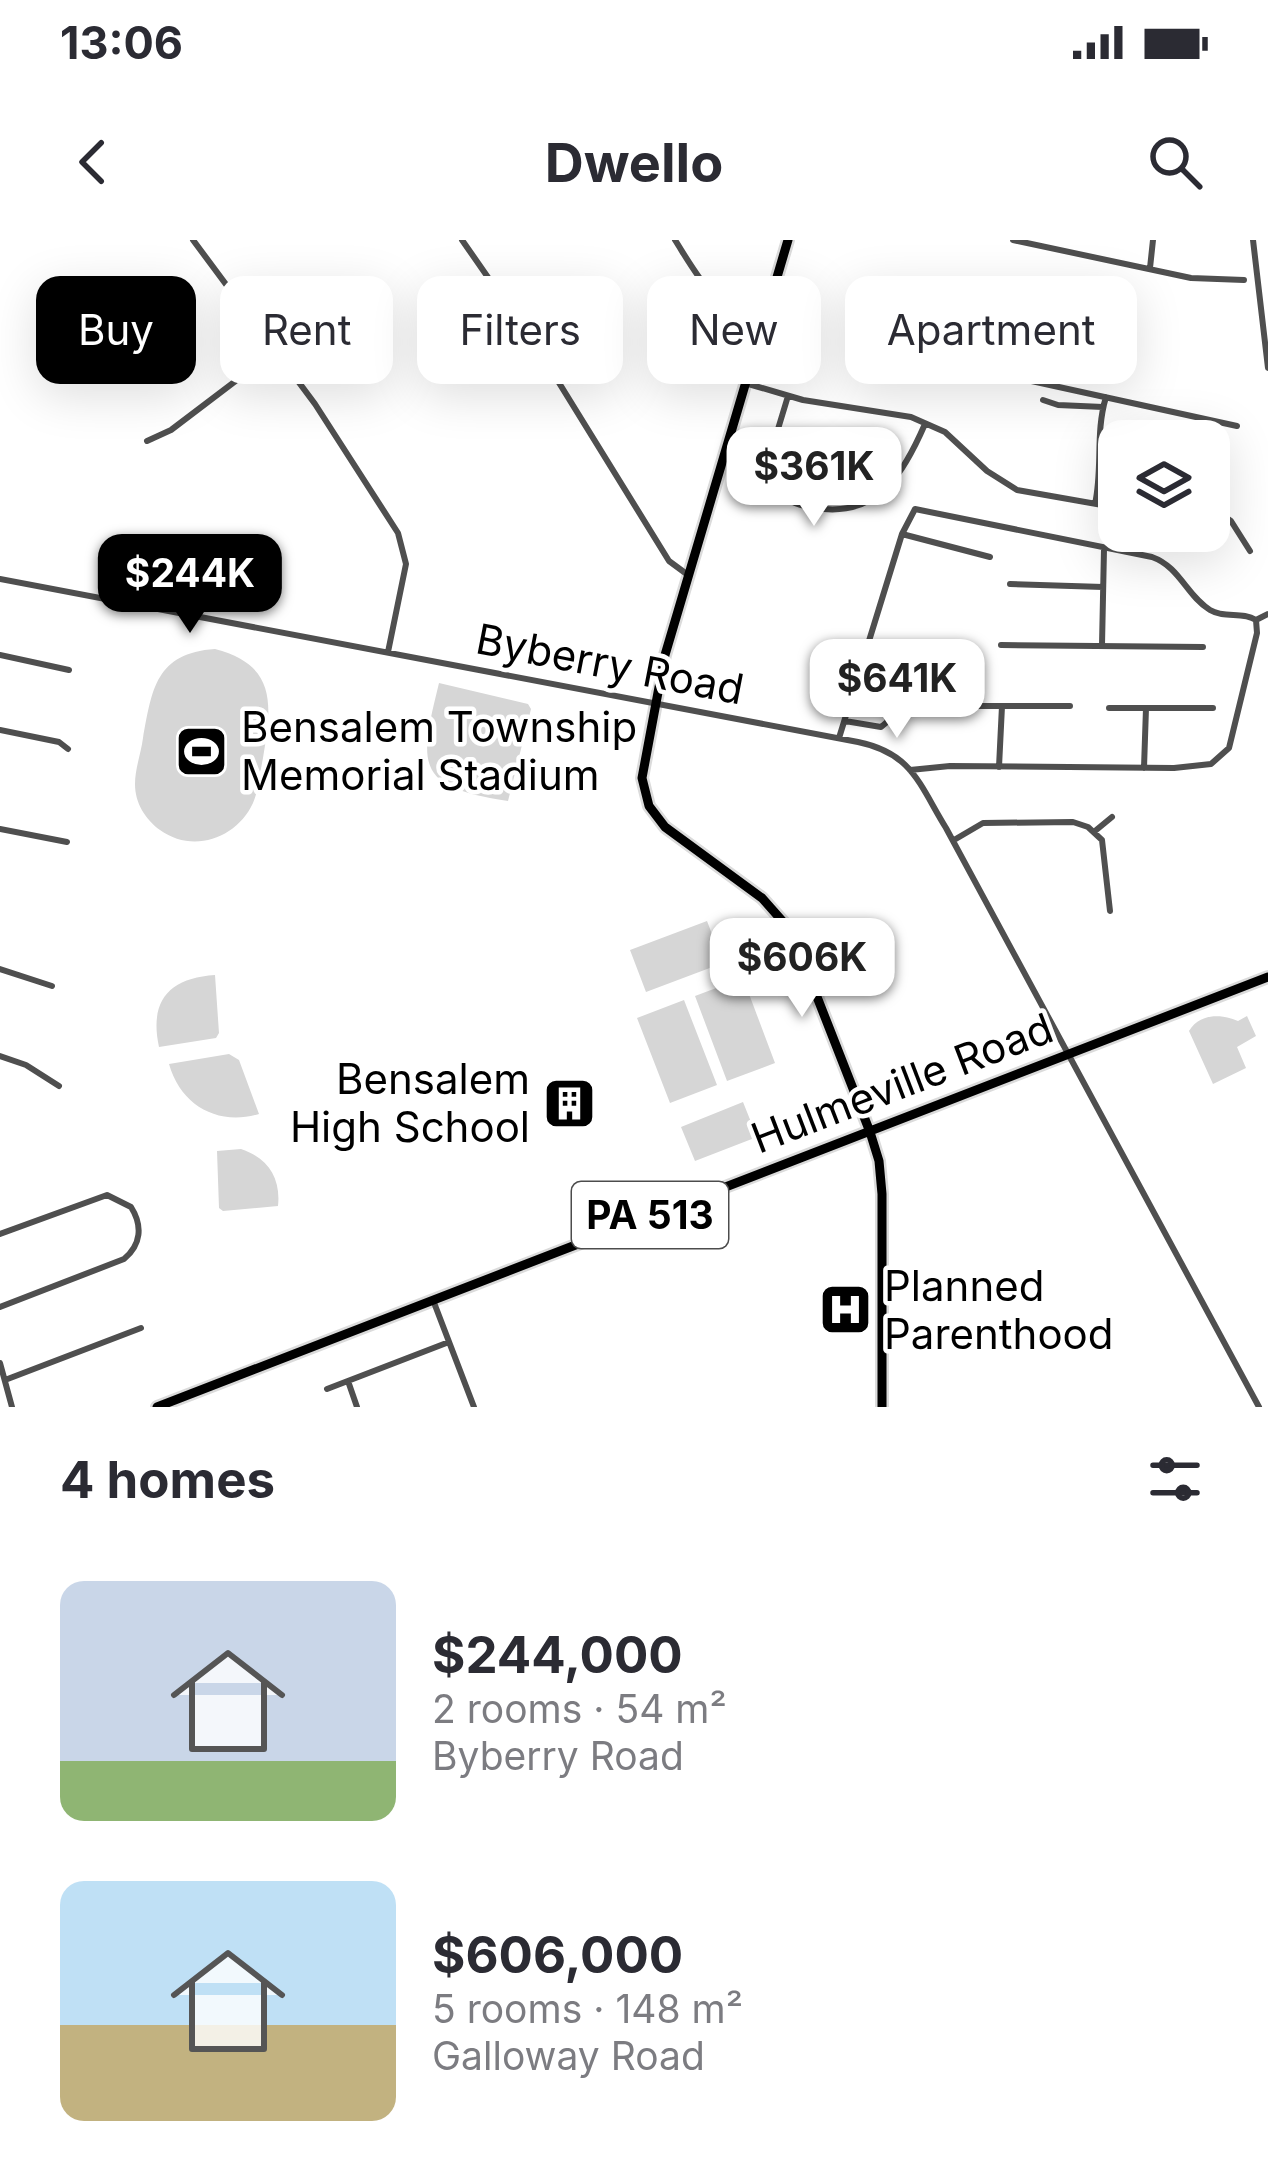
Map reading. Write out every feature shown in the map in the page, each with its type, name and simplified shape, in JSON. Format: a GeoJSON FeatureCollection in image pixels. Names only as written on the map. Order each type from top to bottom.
{"type":"FeatureCollection","features":[{"type":"Feature","properties":{"kind":"main road"},"geometry":{"type":"LineString","coordinates":[[777,276],[788,240]]}},
{"type":"Feature","properties":{"kind":"main road"},"geometry":{"type":"LineString","coordinates":[[745,384],[653,703],[642,778],[650,806],[665,827],[762,898],[785,924],[870,1132],[882,1194],[881,1407]]}},
{"type":"Feature","properties":{"kind":"main road","name":"Hulmeville Road"},"geometry":{"type":"LineString","coordinates":[[157,1407],[1268,977]]}},
{"type":"Feature","properties":{"kind":"street"},"geometry":{"type":"LineString","coordinates":[[193,240],[220,277]]}},
{"type":"Feature","properties":{"kind":"street"},"geometry":{"type":"LineString","coordinates":[[462,240],[540,352],[669,561],[688,575]]}},
{"type":"Feature","properties":{"kind":"street"},"geometry":{"type":"LineString","coordinates":[[675,240],[699,276]]}},
{"type":"Feature","properties":{"kind":"street"},"geometry":{"type":"LineString","coordinates":[[1013,240],[1206,280],[1244,280]]}},
{"type":"Feature","properties":{"kind":"street"},"geometry":{"type":"LineString","coordinates":[[1150,268],[1154,240]]}},
{"type":"Feature","properties":{"kind":"street"},"geometry":{"type":"LineString","coordinates":[[1253,240],[1268,368]]}},
{"type":"Feature","properties":{"kind":"street"},"geometry":{"type":"LineString","coordinates":[[1256,268],[1268,268]]}},
{"type":"Feature","properties":{"kind":"street"},"geometry":{"type":"LineString","coordinates":[[147,441],[170,430],[231,384]]}},
{"type":"Feature","properties":{"kind":"street"},"geometry":{"type":"LineString","coordinates":[[299,384],[340,440],[403,545],[405,570],[388,652]]}},
{"type":"Feature","properties":{"kind":"street"},"geometry":{"type":"LineString","coordinates":[[748,384],[926,422],[951,436],[1006,485],[1098,505]]}},
{"type":"Feature","properties":{"kind":"street"},"geometry":{"type":"LineString","coordinates":[[1046,384],[1237,426]]}},
{"type":"Feature","properties":{"kind":"street"},"geometry":{"type":"LineString","coordinates":[[788,396],[769,469],[779,494],[808,507],[851,510],[871,501],[908,462],[926,422]]}},
{"type":"Feature","properties":{"kind":"street"},"geometry":{"type":"LineString","coordinates":[[1095,505],[1100,480],[1097,434],[1106,397]]}},
{"type":"Feature","properties":{"kind":"street"},"geometry":{"type":"LineString","coordinates":[[1042,400],[1103,407]]}},
{"type":"Feature","properties":{"kind":"street"},"geometry":{"type":"LineString","coordinates":[[839,738],[913,510],[1098,548]]}},
{"type":"Feature","properties":{"kind":"street"},"geometry":{"type":"LineString","coordinates":[[1230,520],[1250,551]]}},
{"type":"Feature","properties":{"kind":"street"},"geometry":{"type":"LineString","coordinates":[[902,534],[990,557]]}},
{"type":"Feature","properties":{"kind":"street"},"geometry":{"type":"LineString","coordinates":[[1102,645],[1104,552]]}},
{"type":"Feature","properties":{"kind":"street"},"geometry":{"type":"LineString","coordinates":[[1119,552],[1172,567],[1210,610],[1256,620],[1268,614]]}},
{"type":"Feature","properties":{"kind":"street","name":"Byberry Road"},"geometry":{"type":"LineString","coordinates":[[0,579],[839,738],[888,749],[910,770]]}},
{"type":"Feature","properties":{"kind":"street"},"geometry":{"type":"LineString","coordinates":[[1010,584],[1103,587]]}},
{"type":"Feature","properties":{"kind":"street"},"geometry":{"type":"LineString","coordinates":[[1256,620],[1257,633],[1229,748],[1216,761],[1203,766],[1144,768],[910,770],[1259,1407]]}},
{"type":"Feature","properties":{"kind":"street"},"geometry":{"type":"LineString","coordinates":[[1001,645],[1203,647]]}},
{"type":"Feature","properties":{"kind":"street"},"geometry":{"type":"LineString","coordinates":[[0,655],[69,670]]}},
{"type":"Feature","properties":{"kind":"street"},"geometry":{"type":"LineString","coordinates":[[847,722],[871,728],[884,725],[899,684]]}},
{"type":"Feature","properties":{"kind":"street"},"geometry":{"type":"LineString","coordinates":[[957,706],[1070,706]]}},
{"type":"Feature","properties":{"kind":"street"},"geometry":{"type":"LineString","coordinates":[[999,766],[1002,706]]}},
{"type":"Feature","properties":{"kind":"street"},"geometry":{"type":"LineString","coordinates":[[1109,708],[1213,708]]}},
{"type":"Feature","properties":{"kind":"street"},"geometry":{"type":"LineString","coordinates":[[1144,768],[1146,708]]}},
{"type":"Feature","properties":{"kind":"street"},"geometry":{"type":"LineString","coordinates":[[0,730],[59,742],[68,749]]}},
{"type":"Feature","properties":{"kind":"street"},"geometry":{"type":"LineString","coordinates":[[1095,831],[1112,817]]}},
{"type":"Feature","properties":{"kind":"street"},"geometry":{"type":"LineString","coordinates":[[953,841],[983,823],[1073,822],[1095,831],[1102,840],[1110,911]]}},
{"type":"Feature","properties":{"kind":"street"},"geometry":{"type":"LineString","coordinates":[[0,829],[67,842]]}},
{"type":"Feature","properties":{"kind":"street"},"geometry":{"type":"LineString","coordinates":[[0,969],[52,986]]}},
{"type":"Feature","properties":{"kind":"street"},"geometry":{"type":"LineString","coordinates":[[0,1056],[26,1065],[59,1086]]}},
{"type":"Feature","properties":{"kind":"street"},"geometry":{"type":"LineString","coordinates":[[0,1234],[102,1195],[131,1207],[139,1232],[136,1245],[124,1259],[0,1307]]}},
{"type":"Feature","properties":{"kind":"street"},"geometry":{"type":"LineString","coordinates":[[433,1300],[474,1407]]}},
{"type":"Feature","properties":{"kind":"street"},"geometry":{"type":"LineString","coordinates":[[5,1380],[141,1328]]}},
{"type":"Feature","properties":{"kind":"street"},"geometry":{"type":"LineString","coordinates":[[327,1389],[449,1342]]}},
{"type":"Feature","properties":{"kind":"street"},"geometry":{"type":"LineString","coordinates":[[0,1363],[12,1407]]}},
{"type":"Feature","properties":{"kind":"street"},"geometry":{"type":"LineString","coordinates":[[348,1382],[357,1407]]}},
{"type":"Feature","properties":{"kind":"shaded area","name":"Bensalem Township Memorial Stadium"},"geometry":{"type":"Polygon","coordinates":[[[215,649],[250,665],[260,677],[268,704],[266,739],[257,792],[246,815],[213,839],[186,841],[160,830],[145,816],[137,798],[136,773],[160,677],[180,658],[215,649]]]}},
{"type":"Feature","properties":{"kind":"shaded area"},"geometry":{"type":"Polygon","coordinates":[[[439,683],[528,704],[531,709],[508,801],[455,788],[431,768],[428,734],[439,683]]]}},
{"type":"Feature","properties":{"kind":"shaded area"},"geometry":{"type":"Polygon","coordinates":[[[707,921],[723,963],[646,992],[630,950],[707,921]]]}},
{"type":"Feature","properties":{"kind":"shaded area"},"geometry":{"type":"Polygon","coordinates":[[[215,975],[216,1038],[159,1047],[157,1017],[166,995],[185,981],[215,975]]]}},
{"type":"Feature","properties":{"kind":"shaded area"},"geometry":{"type":"Polygon","coordinates":[[[743,978],[775,1063],[727,1081],[695,996],[743,978]]]}},
{"type":"Feature","properties":{"kind":"shaded area"},"geometry":{"type":"Polygon","coordinates":[[[684,1000],[717,1085],[670,1103],[637,1018],[684,1000]]]}},
{"type":"Feature","properties":{"kind":"shaded area"},"geometry":{"type":"Polygon","coordinates":[[[1247,1016],[1256,1036],[1237,1047],[1246,1068],[1213,1084],[1189,1031],[1204,1018],[1238,1021],[1247,1016]]]}},
{"type":"Feature","properties":{"kind":"shaded area"},"geometry":{"type":"Polygon","coordinates":[[[229,1054],[239,1060],[259,1114],[229,1117],[203,1109],[182,1091],[169,1064],[229,1054]]]}},
{"type":"Feature","properties":{"kind":"shaded area"},"geometry":{"type":"Polygon","coordinates":[[[743,1102],[757,1137],[695,1161],[681,1127],[743,1102]]]}},
{"type":"Feature","properties":{"kind":"shaded area"},"geometry":{"type":"Polygon","coordinates":[[[241,1149],[271,1170],[278,1206],[219,1208],[217,1151],[241,1149]]]}},
{"type":"Feature","properties":{"kind":"place","name":"Bensalem Township Memorial Stadium"},"geometry":{"type":"Point","coordinates":[202,751]}},
{"type":"Feature","properties":{"kind":"place","name":"Bensalem High School"},"geometry":{"type":"Point","coordinates":[569,1103]}},
{"type":"Feature","properties":{"kind":"place","name":"Planned Parenthood"},"geometry":{"type":"Point","coordinates":[845,1310]}}]}
